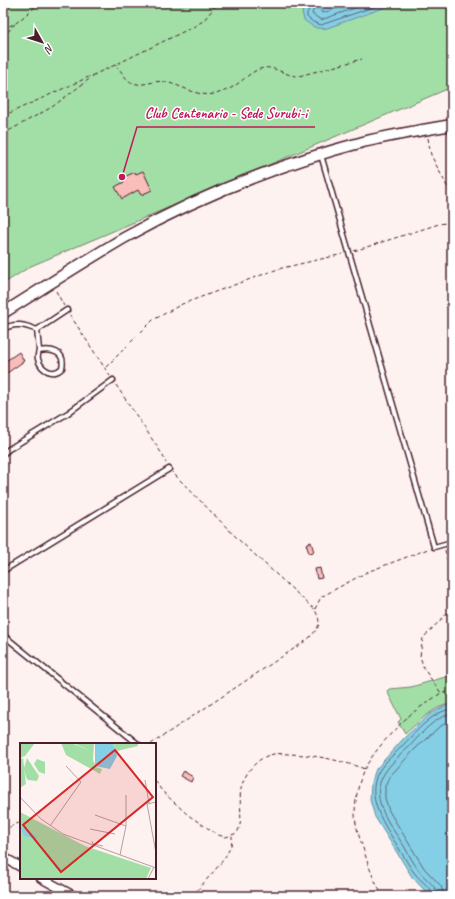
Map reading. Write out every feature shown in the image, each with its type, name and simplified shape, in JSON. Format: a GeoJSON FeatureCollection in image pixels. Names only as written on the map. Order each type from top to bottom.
{"type":"FeatureCollection","features":[{"type":"Feature","properties":{"kind":"street"},"geometry":{"type":"LineString","coordinates":[[3,313],[124,238],[210,195],[263,175],[363,142],[452,126]]}},
{"type":"Feature","properties":{"kind":"street"},"geometry":{"type":"LineString","coordinates":[[3,857],[20,866]]}},
{"type":"Feature","properties":{"kind":"street"},"geometry":{"type":"LineString","coordinates":[[43,879],[74,896]]}},
{"type":"Feature","properties":{"kind":"lane"},"geometry":{"type":"LineString","coordinates":[[321,155],[434,546],[452,542]]}},
{"type":"Feature","properties":{"kind":"lane"},"geometry":{"type":"LineString","coordinates":[[37,330],[67,310]]}},
{"type":"Feature","properties":{"kind":"lane"},"geometry":{"type":"LineString","coordinates":[[3,329],[14,324],[28,326],[37,330]]}},
{"type":"Feature","properties":{"kind":"lane"},"geometry":{"type":"LineString","coordinates":[[37,330],[39,351],[38,358],[43,369],[54,372],[62,368],[62,359],[59,354],[54,351],[39,351]]}},
{"type":"Feature","properties":{"kind":"lane"},"geometry":{"type":"LineString","coordinates":[[3,454],[68,413],[113,380]]}},
{"type":"Feature","properties":{"kind":"lane"},"geometry":{"type":"LineString","coordinates":[[3,571],[169,469]]}},
{"type":"Feature","properties":{"kind":"lane"},"geometry":{"type":"LineString","coordinates":[[3,634],[137,743]]}},
{"type":"Feature","properties":{"kind":"path"},"geometry":{"type":"LineString","coordinates":[[3,37],[16,23],[40,3]]}},
{"type":"Feature","properties":{"kind":"path"},"geometry":{"type":"LineString","coordinates":[[3,116],[115,65],[204,20],[218,3]]}},
{"type":"Feature","properties":{"kind":"path"},"geometry":{"type":"LineString","coordinates":[[3,29],[16,23]]}},
{"type":"Feature","properties":{"kind":"path"},"geometry":{"type":"LineString","coordinates":[[115,65],[122,71],[128,80],[135,83],[144,85],[164,81],[196,94],[215,94],[228,90],[250,74],[263,68],[272,68],[293,77],[362,59]]}},
{"type":"Feature","properties":{"kind":"path"},"geometry":{"type":"LineString","coordinates":[[3,134],[52,107],[100,72]]}},
{"type":"Feature","properties":{"kind":"path"},"geometry":{"type":"LineString","coordinates":[[426,130],[431,154],[452,196]]}},
{"type":"Feature","properties":{"kind":"path"},"geometry":{"type":"LineString","coordinates":[[105,367],[153,320],[182,304],[278,269],[349,253],[439,224],[452,222]]}},
{"type":"Feature","properties":{"kind":"path"},"geometry":{"type":"LineString","coordinates":[[52,283],[67,310],[162,454],[169,469],[240,541],[315,610],[319,617],[320,623],[318,630],[307,640],[152,743]]}},
{"type":"Feature","properties":{"kind":"path"},"geometry":{"type":"LineString","coordinates":[[444,544],[452,582]]}},
{"type":"Feature","properties":{"kind":"path"},"geometry":{"type":"LineString","coordinates":[[315,610],[321,597],[367,572],[434,546]]}},
{"type":"Feature","properties":{"kind":"path"},"geometry":{"type":"LineString","coordinates":[[441,693],[424,669],[420,656],[423,638],[452,608]]}},
{"type":"Feature","properties":{"kind":"path"},"geometry":{"type":"LineString","coordinates":[[384,896],[379,889],[370,869],[358,834],[355,813],[358,790],[365,769],[391,734],[411,714],[441,693],[452,692]]}},
{"type":"Feature","properties":{"kind":"path"},"geometry":{"type":"LineString","coordinates":[[156,782],[162,791],[188,815],[218,835],[226,838],[237,833],[240,827],[241,785],[253,765],[263,758],[273,754],[310,755],[340,761],[365,769]]}},
{"type":"Feature","properties":{"kind":"path"},"geometry":{"type":"LineString","coordinates":[[3,830],[20,822]]}},
{"type":"Feature","properties":{"kind":"path"},"geometry":{"type":"LineString","coordinates":[[194,896],[229,850],[233,841],[232,836]]}},
{"type":"Feature","properties":{"kind":"green space"},"geometry":{"type":"Polygon","coordinates":[[[3,3],[452,3],[452,87],[31,266],[3,284],[3,3]]]}},
{"type":"Feature","properties":{"kind":"green space"},"geometry":{"type":"Polygon","coordinates":[[[452,675],[452,704],[439,707],[421,719],[405,734],[398,722],[401,719],[387,691],[389,689],[411,687],[452,675]]]}},
{"type":"Feature","properties":{"kind":"water"},"geometry":{"type":"Polygon","coordinates":[[[309,3],[397,3],[327,28],[320,28],[314,27],[304,20],[302,12],[309,3]]]}},
{"type":"Feature","properties":{"kind":"water"},"geometry":{"type":"Polygon","coordinates":[[[452,705],[452,896],[430,896],[412,877],[375,817],[370,800],[371,783],[376,769],[404,738],[430,714],[445,706],[452,705]]]}},
{"type":"Feature","properties":{"kind":"building"},"geometry":{"type":"Polygon","coordinates":[[[143,171],[152,190],[141,195],[138,190],[122,199],[115,187],[124,182],[122,178],[135,172],[136,174],[143,171]]]}},
{"type":"Feature","properties":{"kind":"building"},"geometry":{"type":"Polygon","coordinates":[[[19,352],[24,361],[3,376],[3,363],[19,352]]]}},
{"type":"Feature","properties":{"kind":"building"},"geometry":{"type":"Polygon","coordinates":[[[311,542],[314,552],[309,553],[306,544],[311,542]]]}},
{"type":"Feature","properties":{"kind":"building"},"geometry":{"type":"Polygon","coordinates":[[[320,568],[322,578],[317,579],[315,569],[320,568]]]}},
{"type":"Feature","properties":{"kind":"building"},"geometry":{"type":"Polygon","coordinates":[[[183,771],[193,777],[191,782],[180,776],[183,771]]]}},
{"type":"Feature","properties":{"kind":"place","name":"Club Centenario - Sede Surubi-i"},"geometry":{"type":"Point","coordinates":[122,177]}}]}
